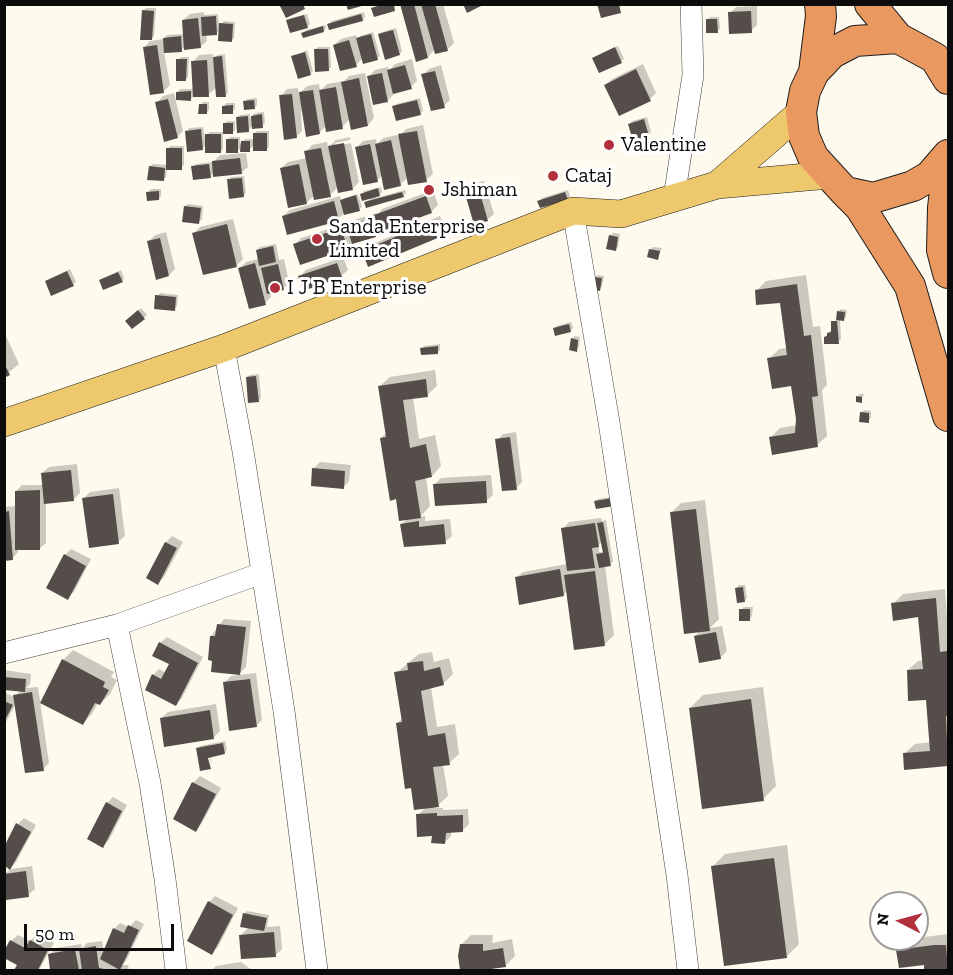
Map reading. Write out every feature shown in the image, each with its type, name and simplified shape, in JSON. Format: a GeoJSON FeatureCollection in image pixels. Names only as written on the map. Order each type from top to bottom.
{"type":"FeatureCollection","features":[{"type":"Feature","properties":{"kind":"highway"},"geometry":{"type":"LineString","coordinates":[[814,72],[821,16],[820,4]]}},
{"type":"Feature","properties":{"kind":"highway"},"geometry":{"type":"LineString","coordinates":[[870,4],[898,38],[944,64]]}},
{"type":"Feature","properties":{"kind":"highway"},"geometry":{"type":"LineString","coordinates":[[898,38],[855,40],[832,53],[814,72],[805,91],[801,112],[804,136],[813,157],[860,207],[910,286],[948,416]]}},
{"type":"Feature","properties":{"kind":"highway"},"geometry":{"type":"LineString","coordinates":[[837,184],[873,198],[914,186],[930,176],[948,155]]}},
{"type":"Feature","properties":{"kind":"highway"},"geometry":{"type":"LineString","coordinates":[[945,261],[943,208],[948,163]]}},
{"type":"Feature","properties":{"kind":"main road"},"geometry":{"type":"LineString","coordinates":[[717,184],[801,112]]}},
{"type":"Feature","properties":{"kind":"main road"},"geometry":{"type":"LineString","coordinates":[[4,423],[224,348],[573,211],[621,214],[717,184],[837,184]]}},
{"type":"Feature","properties":{"kind":"street"},"geometry":{"type":"LineString","coordinates":[[674,198],[693,75],[691,4]]}},
{"type":"Feature","properties":{"kind":"street"},"geometry":{"type":"LineString","coordinates":[[573,211],[610,433],[677,875],[688,970]]}},
{"type":"Feature","properties":{"kind":"street"},"geometry":{"type":"LineString","coordinates":[[224,348],[243,451],[285,722],[317,970]]}},
{"type":"Feature","properties":{"kind":"street"},"geometry":{"type":"LineString","coordinates":[[4,653],[117,625],[262,573]]}},
{"type":"Feature","properties":{"kind":"street"},"geometry":{"type":"LineString","coordinates":[[117,625],[150,783],[176,970]]}},
{"type":"Feature","properties":{"kind":"building"},"geometry":{"type":"Polygon","coordinates":[[[279,4],[303,4],[305,9],[286,18],[279,4]]]}},
{"type":"Feature","properties":{"kind":"building"},"geometry":{"type":"Polygon","coordinates":[[[346,4],[365,4],[365,5],[348,10],[346,4]]]}},
{"type":"Feature","properties":{"kind":"building"},"geometry":{"type":"Polygon","coordinates":[[[394,4],[395,11],[374,17],[371,8],[394,4]]]}},
{"type":"Feature","properties":{"kind":"building"},"geometry":{"type":"Polygon","coordinates":[[[400,4],[414,4],[428,58],[416,62],[400,4]]]}},
{"type":"Feature","properties":{"kind":"building"},"geometry":{"type":"Polygon","coordinates":[[[421,4],[435,4],[448,51],[435,54],[421,4]]]}},
{"type":"Feature","properties":{"kind":"building"},"geometry":{"type":"Polygon","coordinates":[[[463,4],[485,4],[467,13],[463,4]]]}},
{"type":"Feature","properties":{"kind":"building"},"geometry":{"type":"Polygon","coordinates":[[[597,4],[619,4],[621,13],[601,18],[597,4]]]}},
{"type":"Feature","properties":{"kind":"building"},"geometry":{"type":"Polygon","coordinates":[[[142,10],[154,11],[152,40],[140,40],[142,10]]]}},
{"type":"Feature","properties":{"kind":"building"},"geometry":{"type":"Polygon","coordinates":[[[751,11],[752,33],[729,34],[728,12],[751,11]]]}},
{"type":"Feature","properties":{"kind":"building"},"geometry":{"type":"Polygon","coordinates":[[[361,14],[363,21],[329,30],[327,24],[361,14]]]}},
{"type":"Feature","properties":{"kind":"building"},"geometry":{"type":"Polygon","coordinates":[[[304,15],[308,28],[290,33],[286,20],[304,15]]]}},
{"type":"Feature","properties":{"kind":"building"},"geometry":{"type":"Polygon","coordinates":[[[216,16],[217,35],[202,36],[201,17],[216,16]]]}},
{"type":"Feature","properties":{"kind":"building"},"geometry":{"type":"Polygon","coordinates":[[[198,18],[201,48],[184,50],[182,20],[198,18]]]}},
{"type":"Feature","properties":{"kind":"building"},"geometry":{"type":"Polygon","coordinates":[[[706,19],[717,19],[718,33],[706,33],[706,19]]]}},
{"type":"Feature","properties":{"kind":"building"},"geometry":{"type":"Polygon","coordinates":[[[219,23],[233,24],[232,42],[218,41],[219,23]]]}},
{"type":"Feature","properties":{"kind":"building"},"geometry":{"type":"Polygon","coordinates":[[[323,26],[324,32],[303,38],[301,33],[323,26]]]}},
{"type":"Feature","properties":{"kind":"building"},"geometry":{"type":"Polygon","coordinates":[[[393,30],[400,55],[385,60],[378,34],[393,30]]]}},
{"type":"Feature","properties":{"kind":"building"},"geometry":{"type":"Polygon","coordinates":[[[371,34],[378,60],[363,64],[356,38],[371,34]]]}},
{"type":"Feature","properties":{"kind":"building"},"geometry":{"type":"Polygon","coordinates":[[[181,36],[182,52],[164,53],[163,38],[181,36]]]}},
{"type":"Feature","properties":{"kind":"building"},"geometry":{"type":"Polygon","coordinates":[[[349,40],[357,67],[340,71],[333,45],[349,40]]]}},
{"type":"Feature","properties":{"kind":"building"},"geometry":{"type":"Polygon","coordinates":[[[157,45],[164,93],[150,95],[143,47],[157,45]]]}},
{"type":"Feature","properties":{"kind":"building"},"geometry":{"type":"Polygon","coordinates":[[[615,47],[622,63],[599,73],[592,58],[615,47]]]}},
{"type":"Feature","properties":{"kind":"building"},"geometry":{"type":"Polygon","coordinates":[[[314,49],[328,49],[329,71],[315,72],[314,49]]]}},
{"type":"Feature","properties":{"kind":"building"},"geometry":{"type":"Polygon","coordinates":[[[305,52],[311,75],[298,79],[291,56],[305,52]]]}},
{"type":"Feature","properties":{"kind":"building"},"geometry":{"type":"Polygon","coordinates":[[[222,56],[226,97],[216,97],[213,57],[222,56]]]}},
{"type":"Feature","properties":{"kind":"building"},"geometry":{"type":"Polygon","coordinates":[[[176,59],[187,59],[186,81],[176,81],[176,59]]]}},
{"type":"Feature","properties":{"kind":"building"},"geometry":{"type":"Polygon","coordinates":[[[207,60],[209,97],[193,97],[191,61],[207,60]]]}},
{"type":"Feature","properties":{"kind":"building"},"geometry":{"type":"Polygon","coordinates":[[[405,65],[412,89],[393,94],[387,70],[405,65]]]}},
{"type":"Feature","properties":{"kind":"building"},"geometry":{"type":"Polygon","coordinates":[[[636,69],[651,101],[619,116],[604,85],[636,69]]]}},
{"type":"Feature","properties":{"kind":"building"},"geometry":{"type":"Polygon","coordinates":[[[435,71],[445,108],[431,111],[421,74],[435,71]]]}},
{"type":"Feature","properties":{"kind":"building"},"geometry":{"type":"Polygon","coordinates":[[[382,73],[388,102],[373,105],[367,76],[382,73]]]}},
{"type":"Feature","properties":{"kind":"building"},"geometry":{"type":"Polygon","coordinates":[[[359,78],[368,126],[351,130],[341,82],[359,78]]]}},
{"type":"Feature","properties":{"kind":"building"},"geometry":{"type":"Polygon","coordinates":[[[336,87],[343,129],[326,132],[319,90],[336,87]]]}},
{"type":"Feature","properties":{"kind":"building"},"geometry":{"type":"Polygon","coordinates":[[[313,90],[320,134],[306,137],[299,92],[313,90]]]}},
{"type":"Feature","properties":{"kind":"building"},"geometry":{"type":"Polygon","coordinates":[[[191,91],[191,101],[176,100],[176,92],[191,91]]]}},
{"type":"Feature","properties":{"kind":"building"},"geometry":{"type":"Polygon","coordinates":[[[292,94],[297,138],[284,140],[279,95],[292,94]]]}},
{"type":"Feature","properties":{"kind":"building"},"geometry":{"type":"Polygon","coordinates":[[[168,99],[178,138],[164,142],[155,102],[168,99]]]}},
{"type":"Feature","properties":{"kind":"building"},"geometry":{"type":"Polygon","coordinates":[[[254,100],[255,109],[244,110],[243,101],[254,100]]]}},
{"type":"Feature","properties":{"kind":"building"},"geometry":{"type":"Polygon","coordinates":[[[417,100],[421,115],[396,121],[392,106],[417,100]]]}},
{"type":"Feature","properties":{"kind":"building"},"geometry":{"type":"Polygon","coordinates":[[[199,104],[207,104],[207,114],[198,114],[199,104]]]}},
{"type":"Feature","properties":{"kind":"building"},"geometry":{"type":"Polygon","coordinates":[[[233,105],[233,114],[222,114],[222,106],[233,105]]]}},
{"type":"Feature","properties":{"kind":"building"},"geometry":{"type":"Polygon","coordinates":[[[262,114],[263,128],[252,129],[251,116],[262,114]]]}},
{"type":"Feature","properties":{"kind":"building"},"geometry":{"type":"Polygon","coordinates":[[[248,116],[249,132],[237,133],[236,117],[248,116]]]}},
{"type":"Feature","properties":{"kind":"building"},"geometry":{"type":"Polygon","coordinates":[[[644,119],[649,136],[633,141],[628,124],[644,119]]]}},
{"type":"Feature","properties":{"kind":"building"},"geometry":{"type":"Polygon","coordinates":[[[223,123],[233,123],[233,134],[223,134],[223,123]]]}},
{"type":"Feature","properties":{"kind":"building"},"geometry":{"type":"Polygon","coordinates":[[[201,129],[203,150],[187,152],[185,131],[201,129]]]}},
{"type":"Feature","properties":{"kind":"building"},"geometry":{"type":"Polygon","coordinates":[[[417,131],[427,182],[408,185],[398,134],[417,131]]]}},
{"type":"Feature","properties":{"kind":"building"},"geometry":{"type":"Polygon","coordinates":[[[253,133],[267,133],[267,151],[253,151],[253,133]]]}},
{"type":"Feature","properties":{"kind":"building"},"geometry":{"type":"Polygon","coordinates":[[[205,134],[221,134],[221,153],[205,153],[205,134]]]}},
{"type":"Feature","properties":{"kind":"building"},"geometry":{"type":"Polygon","coordinates":[[[226,139],[238,139],[238,153],[226,153],[226,139]]]}},
{"type":"Feature","properties":{"kind":"building"},"geometry":{"type":"Polygon","coordinates":[[[391,140],[401,186],[384,190],[375,144],[391,140]]]}},
{"type":"Feature","properties":{"kind":"building"},"geometry":{"type":"Polygon","coordinates":[[[241,141],[250,141],[250,152],[240,152],[241,141]]]}},
{"type":"Feature","properties":{"kind":"building"},"geometry":{"type":"Polygon","coordinates":[[[344,143],[353,190],[338,193],[328,146],[344,143]]]}},
{"type":"Feature","properties":{"kind":"building"},"geometry":{"type":"Polygon","coordinates":[[[370,144],[378,182],[363,185],[355,147],[370,144]]]}},
{"type":"Feature","properties":{"kind":"building"},"geometry":{"type":"Polygon","coordinates":[[[166,148],[182,148],[182,170],[166,170],[166,148]]]}},
{"type":"Feature","properties":{"kind":"building"},"geometry":{"type":"Polygon","coordinates":[[[321,148],[331,197],[314,200],[304,151],[321,148]]]}},
{"type":"Feature","properties":{"kind":"building"},"geometry":{"type":"Polygon","coordinates":[[[240,158],[242,174],[213,177],[212,161],[240,158]]]}},
{"type":"Feature","properties":{"kind":"building"},"geometry":{"type":"Polygon","coordinates":[[[209,164],[211,178],[193,180],[191,166],[209,164]]]}},
{"type":"Feature","properties":{"kind":"building"},"geometry":{"type":"Polygon","coordinates":[[[299,164],[307,204],[288,208],[280,168],[299,164]]]}},
{"type":"Feature","properties":{"kind":"building"},"geometry":{"type":"Polygon","coordinates":[[[149,166],[165,168],[164,181],[147,180],[149,166]]]}},
{"type":"Feature","properties":{"kind":"building"},"geometry":{"type":"Polygon","coordinates":[[[242,178],[244,197],[229,199],[227,179],[242,178]]]}},
{"type":"Feature","properties":{"kind":"building"},"geometry":{"type":"Polygon","coordinates":[[[478,186],[488,221],[474,225],[464,190],[478,186]]]}},
{"type":"Feature","properties":{"kind":"building"},"geometry":{"type":"Polygon","coordinates":[[[378,188],[380,196],[362,201],[360,194],[378,188]]]}},
{"type":"Feature","properties":{"kind":"building"},"geometry":{"type":"Polygon","coordinates":[[[159,191],[159,200],[147,201],[146,192],[159,191]]]}},
{"type":"Feature","properties":{"kind":"building"},"geometry":{"type":"Polygon","coordinates":[[[402,192],[404,197],[366,208],[364,202],[402,192]]]}},
{"type":"Feature","properties":{"kind":"building"},"geometry":{"type":"Polygon","coordinates":[[[565,192],[568,200],[540,208],[537,201],[565,192]]]}},
{"type":"Feature","properties":{"kind":"building"},"geometry":{"type":"Polygon","coordinates":[[[356,195],[360,211],[344,215],[340,200],[356,195]]]}},
{"type":"Feature","properties":{"kind":"building"},"geometry":{"type":"Polygon","coordinates":[[[426,196],[432,213],[380,232],[374,215],[426,196]]]}},
{"type":"Feature","properties":{"kind":"building"},"geometry":{"type":"Polygon","coordinates":[[[334,201],[339,221],[287,235],[282,216],[334,201]]]}},
{"type":"Feature","properties":{"kind":"building"},"geometry":{"type":"Polygon","coordinates":[[[184,206],[201,208],[199,224],[182,222],[184,206]]]}},
{"type":"Feature","properties":{"kind":"building"},"geometry":{"type":"Polygon","coordinates":[[[371,219],[376,237],[352,244],[346,225],[371,219]]]}},
{"type":"Feature","properties":{"kind":"building"},"geometry":{"type":"Polygon","coordinates":[[[433,221],[440,237],[368,267],[362,251],[433,221]]]}},
{"type":"Feature","properties":{"kind":"building"},"geometry":{"type":"Polygon","coordinates":[[[227,224],[237,267],[203,275],[192,233],[227,224]]]}},
{"type":"Feature","properties":{"kind":"building"},"geometry":{"type":"Polygon","coordinates":[[[341,228],[348,249],[300,265],[293,244],[341,228]]]}},
{"type":"Feature","properties":{"kind":"building"},"geometry":{"type":"Polygon","coordinates":[[[609,235],[618,237],[616,251],[606,249],[609,235]]]}},
{"type":"Feature","properties":{"kind":"building"},"geometry":{"type":"Polygon","coordinates":[[[160,238],[169,276],[156,280],[147,241],[160,238]]]}},
{"type":"Feature","properties":{"kind":"building"},"geometry":{"type":"Polygon","coordinates":[[[273,246],[276,262],[259,266],[256,250],[273,246]]]}},
{"type":"Feature","properties":{"kind":"building"},"geometry":{"type":"Polygon","coordinates":[[[649,249],[660,251],[658,260],[647,257],[649,249]]]}},
{"type":"Feature","properties":{"kind":"building"},"geometry":{"type":"Polygon","coordinates":[[[255,263],[266,305],[249,309],[238,268],[255,263]]]}},
{"type":"Feature","properties":{"kind":"building"},"geometry":{"type":"Polygon","coordinates":[[[337,263],[342,277],[303,291],[298,276],[337,263]]]}},
{"type":"Feature","properties":{"kind":"building"},"geometry":{"type":"Polygon","coordinates":[[[278,264],[284,290],[267,294],[261,268],[278,264]]]}},
{"type":"Feature","properties":{"kind":"building"},"geometry":{"type":"Polygon","coordinates":[[[67,271],[74,286],[51,296],[45,281],[67,271]]]}},
{"type":"Feature","properties":{"kind":"building"},"geometry":{"type":"Polygon","coordinates":[[[118,272],[123,282],[103,290],[99,280],[118,272]]]}},
{"type":"Feature","properties":{"kind":"building"},"geometry":{"type":"Polygon","coordinates":[[[593,277],[602,278],[600,291],[591,289],[593,277]]]}},
{"type":"Feature","properties":{"kind":"building"},"geometry":{"type":"Polygon","coordinates":[[[797,284],[804,336],[811,335],[818,396],[812,397],[818,447],[772,455],[769,437],[795,433],[796,419],[791,386],[772,389],[767,358],[787,355],[780,303],[756,305],[755,290],[797,284]]]}},
{"type":"Feature","properties":{"kind":"building"},"geometry":{"type":"Polygon","coordinates":[[[155,295],[176,297],[175,311],[154,309],[155,295]]]}},
{"type":"Feature","properties":{"kind":"building"},"geometry":{"type":"Polygon","coordinates":[[[138,310],[145,319],[132,329],[125,321],[138,310]]]}},
{"type":"Feature","properties":{"kind":"building"},"geometry":{"type":"Polygon","coordinates":[[[837,311],[845,312],[844,321],[836,320],[837,311]]]}},
{"type":"Feature","properties":{"kind":"building"},"geometry":{"type":"Polygon","coordinates":[[[831,321],[837,321],[839,344],[824,344],[824,337],[831,332],[831,321]]]}},
{"type":"Feature","properties":{"kind":"building"},"geometry":{"type":"Polygon","coordinates":[[[569,324],[571,332],[555,336],[553,328],[569,324]]]}},
{"type":"Feature","properties":{"kind":"building"},"geometry":{"type":"Polygon","coordinates":[[[571,338],[578,340],[577,352],[569,350],[571,338]]]}},
{"type":"Feature","properties":{"kind":"building"},"geometry":{"type":"Polygon","coordinates":[[[438,346],[438,354],[421,355],[420,348],[438,346]]]}},
{"type":"Feature","properties":{"kind":"building"},"geometry":{"type":"Polygon","coordinates":[[[4,363],[10,375],[4,378],[4,363]]]}},
{"type":"Feature","properties":{"kind":"building"},"geometry":{"type":"Polygon","coordinates":[[[256,376],[259,402],[248,403],[246,377],[256,376]]]}},
{"type":"Feature","properties":{"kind":"building"},"geometry":{"type":"Polygon","coordinates":[[[426,379],[428,397],[403,400],[410,448],[426,444],[432,477],[415,481],[421,518],[399,521],[396,499],[390,501],[380,438],[386,437],[378,386],[426,379]]]}},
{"type":"Feature","properties":{"kind":"building"},"geometry":{"type":"Polygon","coordinates":[[[856,396],[862,397],[862,403],[856,402],[856,396]]]}},
{"type":"Feature","properties":{"kind":"building"},"geometry":{"type":"Polygon","coordinates":[[[860,412],[869,413],[869,423],[859,422],[860,412]]]}},
{"type":"Feature","properties":{"kind":"building"},"geometry":{"type":"Polygon","coordinates":[[[510,437],[517,490],[502,491],[495,439],[510,437]]]}},
{"type":"Feature","properties":{"kind":"building"},"geometry":{"type":"Polygon","coordinates":[[[312,468],[345,471],[344,489],[311,486],[312,468]]]}},
{"type":"Feature","properties":{"kind":"building"},"geometry":{"type":"Polygon","coordinates":[[[71,470],[74,501],[44,504],[41,473],[71,470]]]}},
{"type":"Feature","properties":{"kind":"building"},"geometry":{"type":"Polygon","coordinates":[[[486,481],[487,503],[435,506],[433,484],[486,481]]]}},
{"type":"Feature","properties":{"kind":"building"},"geometry":{"type":"Polygon","coordinates":[[[40,490],[40,550],[15,550],[15,491],[40,490]]]}},
{"type":"Feature","properties":{"kind":"building"},"geometry":{"type":"Polygon","coordinates":[[[113,494],[119,544],[89,548],[82,498],[113,494]]]}},
{"type":"Feature","properties":{"kind":"building"},"geometry":{"type":"Polygon","coordinates":[[[613,498],[614,506],[596,509],[594,501],[613,498]]]}},
{"type":"Feature","properties":{"kind":"building"},"geometry":{"type":"Polygon","coordinates":[[[696,509],[710,631],[684,634],[670,512],[696,509]]]}},
{"type":"Feature","properties":{"kind":"building"},"geometry":{"type":"Polygon","coordinates":[[[9,511],[13,560],[4,561],[4,512],[9,511]]]}},
{"type":"Feature","properties":{"kind":"building"},"geometry":{"type":"Polygon","coordinates":[[[419,521],[419,527],[444,524],[446,544],[404,547],[400,524],[419,521]]]}},
{"type":"Feature","properties":{"kind":"building"},"geometry":{"type":"Polygon","coordinates":[[[603,522],[611,566],[599,568],[596,554],[603,553],[597,523],[603,522]]]}},
{"type":"Feature","properties":{"kind":"building"},"geometry":{"type":"Polygon","coordinates":[[[595,523],[599,547],[592,548],[595,568],[567,571],[561,528],[595,523]]]}},
{"type":"Feature","properties":{"kind":"building"},"geometry":{"type":"Polygon","coordinates":[[[165,542],[177,548],[158,585],[146,578],[165,542]]]}},
{"type":"Feature","properties":{"kind":"building"},"geometry":{"type":"Polygon","coordinates":[[[64,554],[86,566],[68,600],[46,588],[64,554]]]}},
{"type":"Feature","properties":{"kind":"building"},"geometry":{"type":"Polygon","coordinates":[[[560,569],[564,596],[519,605],[515,577],[560,569]]]}},
{"type":"Feature","properties":{"kind":"building"},"geometry":{"type":"Polygon","coordinates":[[[595,571],[605,646],[574,650],[564,575],[595,571]]]}},
{"type":"Feature","properties":{"kind":"building"},"geometry":{"type":"Polygon","coordinates":[[[743,587],[745,602],[737,603],[735,588],[743,587]]]}},
{"type":"Feature","properties":{"kind":"building"},"geometry":{"type":"Polygon","coordinates":[[[936,598],[940,652],[947,651],[948,662],[948,715],[946,716],[948,766],[904,770],[903,753],[930,751],[926,700],[908,701],[907,670],[923,669],[918,617],[893,621],[891,603],[936,598]]]}},
{"type":"Feature","properties":{"kind":"building"},"geometry":{"type":"Polygon","coordinates":[[[739,609],[750,609],[750,621],[739,621],[739,609]]]}},
{"type":"Feature","properties":{"kind":"building"},"geometry":{"type":"Polygon","coordinates":[[[217,624],[246,627],[240,675],[211,672],[212,661],[208,660],[210,636],[215,636],[217,624]]]}},
{"type":"Feature","properties":{"kind":"building"},"geometry":{"type":"Polygon","coordinates":[[[716,632],[721,659],[699,663],[694,636],[716,632]]]}},
{"type":"Feature","properties":{"kind":"building"},"geometry":{"type":"Polygon","coordinates":[[[159,642],[198,663],[176,706],[145,690],[152,674],[161,679],[169,664],[152,656],[159,642]]]}},
{"type":"Feature","properties":{"kind":"building"},"geometry":{"type":"Polygon","coordinates":[[[62,659],[105,682],[103,687],[109,690],[100,705],[95,703],[83,725],[40,703],[62,659]]]}},
{"type":"Feature","properties":{"kind":"building"},"geometry":{"type":"Polygon","coordinates":[[[423,661],[424,671],[440,667],[444,685],[421,691],[428,736],[445,733],[450,765],[433,767],[439,807],[414,810],[411,788],[405,789],[396,723],[402,722],[394,672],[408,670],[407,663],[423,661]]]}},
{"type":"Feature","properties":{"kind":"building"},"geometry":{"type":"Polygon","coordinates":[[[4,677],[26,679],[25,692],[4,690],[4,677]]]}},
{"type":"Feature","properties":{"kind":"building"},"geometry":{"type":"Polygon","coordinates":[[[250,679],[257,727],[229,731],[223,682],[250,679]]]}},
{"type":"Feature","properties":{"kind":"building"},"geometry":{"type":"Polygon","coordinates":[[[32,692],[44,771],[25,773],[13,695],[32,692]]]}},
{"type":"Feature","properties":{"kind":"building"},"geometry":{"type":"Polygon","coordinates":[[[751,699],[764,801],[702,809],[689,708],[751,699]]]}},
{"type":"Feature","properties":{"kind":"building"},"geometry":{"type":"Polygon","coordinates":[[[4,701],[13,705],[4,722],[4,701]]]}},
{"type":"Feature","properties":{"kind":"building"},"geometry":{"type":"Polygon","coordinates":[[[210,710],[214,739],[164,747],[160,718],[210,710]]]}},
{"type":"Feature","properties":{"kind":"building"},"geometry":{"type":"Polygon","coordinates":[[[223,743],[225,754],[208,758],[211,769],[200,771],[196,748],[223,743]]]}},
{"type":"Feature","properties":{"kind":"building"},"geometry":{"type":"Polygon","coordinates":[[[192,782],[216,794],[196,832],[173,819],[192,782]]]}},
{"type":"Feature","properties":{"kind":"building"},"geometry":{"type":"Polygon","coordinates":[[[106,802],[122,811],[103,848],[87,839],[106,802]]]}},
{"type":"Feature","properties":{"kind":"building"},"geometry":{"type":"Polygon","coordinates":[[[437,813],[437,816],[463,815],[463,832],[446,833],[445,844],[431,843],[432,836],[417,837],[416,814],[437,813]]]}},
{"type":"Feature","properties":{"kind":"building"},"geometry":{"type":"Polygon","coordinates":[[[16,823],[31,832],[10,870],[5,866],[5,845],[16,823]]]}},
{"type":"Feature","properties":{"kind":"building"},"geometry":{"type":"Polygon","coordinates":[[[774,858],[787,958],[724,966],[711,866],[774,858]]]}},
{"type":"Feature","properties":{"kind":"building"},"geometry":{"type":"Polygon","coordinates":[[[26,871],[29,897],[6,900],[4,874],[26,871]]]}},
{"type":"Feature","properties":{"kind":"building"},"geometry":{"type":"Polygon","coordinates":[[[208,901],[233,915],[212,955],[187,941],[208,901]]]}},
{"type":"Feature","properties":{"kind":"building"},"geometry":{"type":"Polygon","coordinates":[[[243,913],[267,918],[264,931],[240,927],[243,913]]]}},
{"type":"Feature","properties":{"kind":"building"},"geometry":{"type":"Polygon","coordinates":[[[128,925],[139,930],[120,970],[100,959],[113,928],[124,933],[128,925]]]}},
{"type":"Feature","properties":{"kind":"building"},"geometry":{"type":"Polygon","coordinates":[[[274,932],[276,957],[241,959],[239,935],[274,932]]]}},
{"type":"Feature","properties":{"kind":"building"},"geometry":{"type":"Polygon","coordinates":[[[10,940],[25,948],[30,940],[48,950],[38,970],[14,970],[17,965],[4,958],[4,951],[10,940]]]}},
{"type":"Feature","properties":{"kind":"building"},"geometry":{"type":"Polygon","coordinates":[[[460,944],[483,944],[483,951],[503,948],[506,967],[460,970],[458,956],[460,944]]]}},
{"type":"Feature","properties":{"kind":"building"},"geometry":{"type":"Polygon","coordinates":[[[946,945],[948,970],[924,970],[924,965],[899,968],[896,951],[929,951],[929,946],[946,945]]]}},
{"type":"Feature","properties":{"kind":"building"},"geometry":{"type":"Polygon","coordinates":[[[96,946],[99,968],[104,970],[82,970],[79,949],[96,946]]]}},
{"type":"Feature","properties":{"kind":"building"},"geometry":{"type":"Polygon","coordinates":[[[75,949],[79,970],[50,970],[48,954],[75,949]]]}},
{"type":"Feature","properties":{"kind":"place","name":"Valentine"},"geometry":{"type":"Point","coordinates":[609,145]}},
{"type":"Feature","properties":{"kind":"place","name":"Cataj"},"geometry":{"type":"Point","coordinates":[553,176]}},
{"type":"Feature","properties":{"kind":"place","name":"Jshiman"},"geometry":{"type":"Point","coordinates":[429,190]}},
{"type":"Feature","properties":{"kind":"place","name":"Sanda Enterprise Limited"},"geometry":{"type":"Point","coordinates":[317,239]}},
{"type":"Feature","properties":{"kind":"place","name":"I J B Enterprise"},"geometry":{"type":"Point","coordinates":[275,288]}}]}
